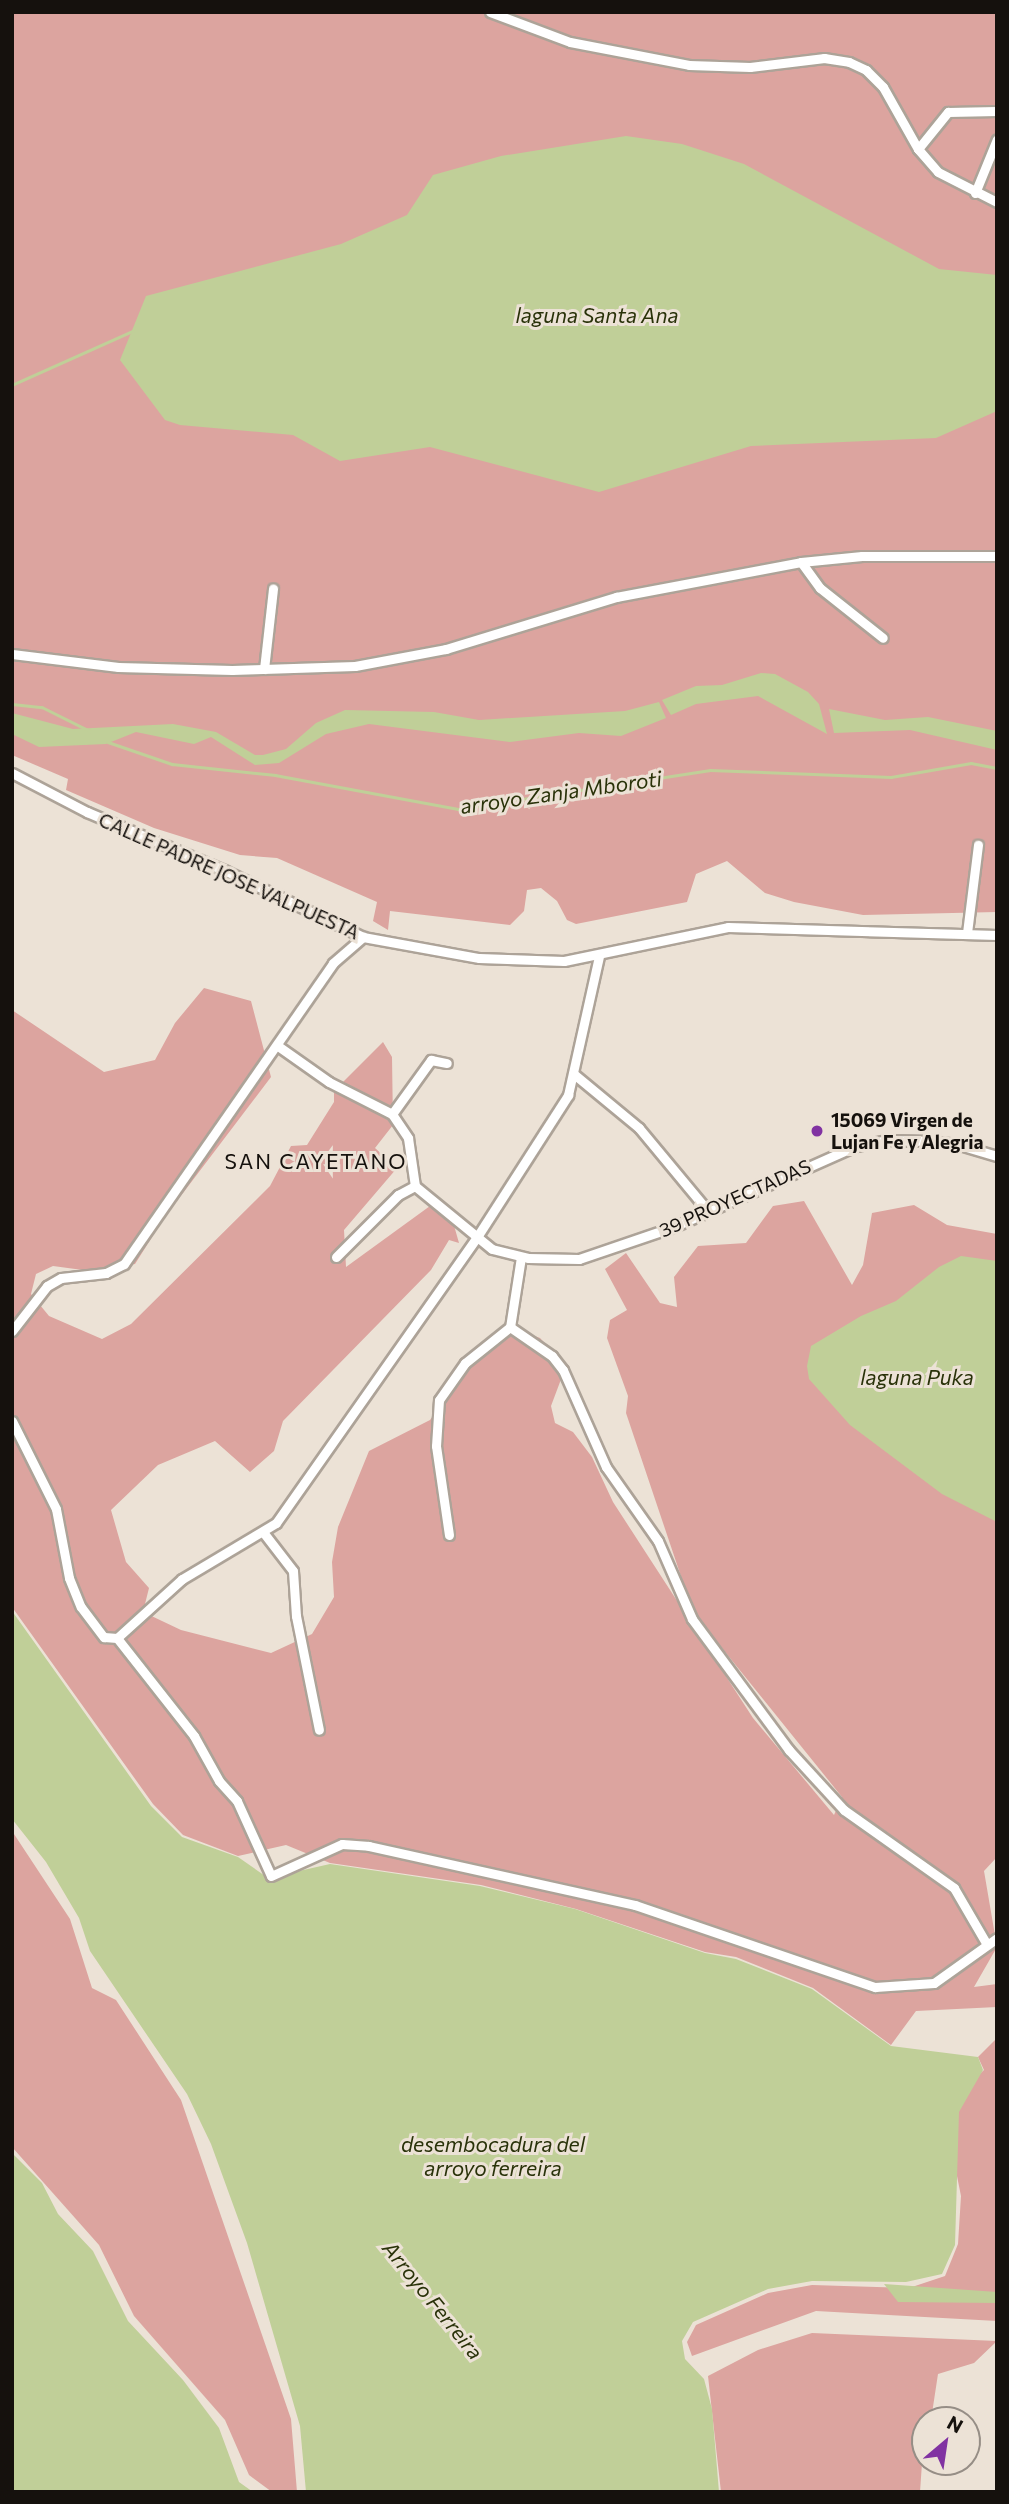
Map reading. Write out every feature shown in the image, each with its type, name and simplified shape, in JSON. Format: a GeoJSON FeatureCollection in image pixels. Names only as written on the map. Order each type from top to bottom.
{"type":"FeatureCollection","features":[{"type":"Feature","properties":{"kind":"street"},"geometry":{"type":"LineString","coordinates":[[490,12],[570,42],[689,65],[750,67],[824,58],[849,62],[866,70],[883,87],[918,149],[938,172],[997,202]]}},
{"type":"Feature","properties":{"kind":"street"},"geometry":{"type":"LineString","coordinates":[[918,149],[948,113],[997,111]]}},
{"type":"Feature","properties":{"kind":"street"},"geometry":{"type":"LineString","coordinates":[[975,193],[997,139]]}},
{"type":"Feature","properties":{"kind":"street"},"geometry":{"type":"LineString","coordinates":[[12,654],[118,667],[264,669],[355,666],[446,649],[616,597],[801,562],[862,556],[997,556]]}},
{"type":"Feature","properties":{"kind":"street"},"geometry":{"type":"LineString","coordinates":[[801,562],[820,588],[883,638]]}},
{"type":"Feature","properties":{"kind":"street"},"geometry":{"type":"LineString","coordinates":[[264,669],[273,589]]}},
{"type":"Feature","properties":{"kind":"street","name":"CALLE PADRE JOSE VALPUESTA"},"geometry":{"type":"LineString","coordinates":[[12,773],[87,812],[191,855],[363,937],[479,958],[552,961],[599,956],[728,928],[967,933],[997,936]]}},
{"type":"Feature","properties":{"kind":"street"},"geometry":{"type":"LineString","coordinates":[[967,933],[978,845]]}},
{"type":"Feature","properties":{"kind":"street"},"geometry":{"type":"LineString","coordinates":[[12,1331],[47,1286],[61,1278],[106,1273],[124,1264],[278,1046],[333,963],[363,937]]}},
{"type":"Feature","properties":{"kind":"street"},"geometry":{"type":"LineString","coordinates":[[12,1421],[56,1509],[69,1578],[81,1607],[104,1637],[117,1637],[182,1580],[264,1532],[284,1511],[477,1237],[568,1095],[575,1075],[599,956]]}},
{"type":"Feature","properties":{"kind":"street"},"geometry":{"type":"LineString","coordinates":[[278,1046],[329,1082],[391,1114],[408,1138],[415,1186],[398,1195],[336,1257]]}},
{"type":"Feature","properties":{"kind":"street"},"geometry":{"type":"LineString","coordinates":[[391,1114],[430,1060],[447,1063]]}},
{"type":"Feature","properties":{"kind":"street"},"geometry":{"type":"LineString","coordinates":[[575,1075],[639,1128],[708,1211]]}},
{"type":"Feature","properties":{"kind":"street","name":"39 PROYECTADAS"},"geometry":{"type":"LineString","coordinates":[[415,1186],[492,1249],[521,1257],[551,1260],[599,1255],[856,1146],[886,1140],[929,1141],[997,1156]]}},
{"type":"Feature","properties":{"kind":"street"},"geometry":{"type":"LineString","coordinates":[[986,1153],[997,1146]]}},
{"type":"Feature","properties":{"kind":"street"},"geometry":{"type":"LineString","coordinates":[[449,1535],[436,1446],[439,1400],[465,1363],[510,1327],[521,1257]]}},
{"type":"Feature","properties":{"kind":"street"},"geometry":{"type":"LineString","coordinates":[[510,1327],[552,1356],[563,1370],[606,1467],[658,1541],[682,1602],[789,1750],[844,1811],[954,1888],[986,1943]]}},
{"type":"Feature","properties":{"kind":"street"},"geometry":{"type":"LineString","coordinates":[[264,1532],[293,1572],[296,1616],[319,1730]]}},
{"type":"Feature","properties":{"kind":"street"},"geometry":{"type":"LineString","coordinates":[[117,1637],[194,1736],[219,1782],[237,1801],[271,1876],[342,1844],[369,1846],[635,1905],[875,1987],[934,1983],[986,1943],[997,1938]]}},
{"type":"Feature","properties":{"kind":"shaded area"},"geometry":{"type":"Polygon","coordinates":[[[12,12],[997,12],[997,912],[863,915],[794,902],[765,893],[727,861],[696,874],[687,902],[576,924],[567,920],[557,901],[541,888],[527,890],[524,911],[510,925],[390,911],[388,930],[373,921],[377,902],[277,858],[240,855],[154,828],[66,790],[68,779],[12,755],[12,12]]]}},
{"type":"Feature","properties":{"kind":"shaded area"},"geometry":{"type":"Polygon","coordinates":[[[204,988],[251,1001],[271,1077],[164,1218],[135,1264],[90,1271],[53,1266],[36,1274],[31,1294],[49,1316],[102,1339],[131,1324],[270,1186],[291,1146],[307,1145],[334,1102],[334,1091],[383,1042],[392,1057],[393,1125],[375,1148],[397,1168],[344,1230],[346,1267],[430,1206],[453,1222],[459,1243],[449,1240],[431,1270],[283,1421],[274,1451],[250,1472],[215,1441],[158,1465],[111,1510],[126,1562],[149,1588],[143,1612],[181,1630],[271,1653],[312,1634],[334,1597],[332,1562],[338,1527],[369,1451],[430,1420],[492,1336],[516,1329],[540,1338],[566,1366],[551,1406],[555,1423],[573,1432],[592,1457],[613,1502],[753,1718],[834,1815],[842,1797],[693,1612],[626,1413],[628,1396],[607,1338],[610,1320],[627,1310],[605,1269],[626,1253],[660,1303],[677,1307],[674,1277],[698,1246],[746,1243],[773,1206],[804,1201],[852,1285],[863,1265],[872,1213],[914,1205],[947,1225],[997,1234],[997,1857],[984,1871],[997,1947],[974,1987],[997,1984],[997,2007],[916,2011],[891,2045],[813,1988],[736,1957],[705,1952],[576,1909],[481,1885],[330,1863],[286,1845],[238,1856],[183,1835],[153,1804],[12,1607],[12,1010],[104,1072],[155,1060],[175,1023],[204,988]]]}},
{"type":"Feature","properties":{"kind":"shaded area"},"geometry":{"type":"Polygon","coordinates":[[[12,1831],[70,1919],[92,1988],[116,2000],[181,2100],[291,2419],[297,2492],[272,2492],[249,2475],[225,2420],[134,2316],[99,2245],[12,2147],[12,1831]]]}},
{"type":"Feature","properties":{"kind":"shaded area"},"geometry":{"type":"Polygon","coordinates":[[[997,2038],[997,2321],[816,2311],[692,2356],[687,2342],[696,2325],[768,2293],[812,2285],[909,2288],[945,2276],[958,2244],[961,2196],[951,2146],[952,2114],[968,2085],[984,2070],[978,2057],[997,2038]]]}},
{"type":"Feature","properties":{"kind":"shaded area"},"geometry":{"type":"Polygon","coordinates":[[[812,2333],[997,2341],[974,2363],[938,2374],[933,2406],[911,2406],[911,2476],[921,2476],[920,2492],[721,2492],[708,2376],[758,2350],[812,2333]]]}},
{"type":"Feature","properties":{"kind":"water","name":"laguna Santa Ana"},"geometry":{"type":"Polygon","coordinates":[[[626,136],[682,144],[744,164],[939,269],[997,275],[997,411],[936,438],[751,446],[599,492],[430,447],[340,461],[293,435],[180,425],[165,420],[120,360],[146,296],[341,244],[407,215],[433,175],[501,156],[626,136]]]}},
{"type":"Feature","properties":{"kind":"water"},"geometry":{"type":"Polygon","coordinates":[[[761,673],[775,674],[808,692],[819,704],[827,734],[758,696],[696,704],[671,715],[662,700],[696,686],[722,685],[761,673]]]}},
{"type":"Feature","properties":{"kind":"water"},"geometry":{"type":"Polygon","coordinates":[[[659,702],[666,718],[621,736],[579,733],[510,742],[369,724],[326,734],[279,763],[255,765],[211,737],[194,744],[136,732],[106,744],[39,747],[12,734],[12,713],[73,729],[173,724],[216,732],[255,755],[263,755],[286,749],[316,723],[345,710],[434,712],[479,720],[625,711],[659,702]]]}},
{"type":"Feature","properties":{"kind":"water"},"geometry":{"type":"Polygon","coordinates":[[[829,709],[885,720],[928,717],[997,731],[997,750],[910,730],[834,733],[829,709]]]}},
{"type":"Feature","properties":{"kind":"water","name":"laguna Puka"},"geometry":{"type":"Polygon","coordinates":[[[961,1256],[997,1261],[997,1522],[942,1494],[850,1425],[809,1379],[807,1366],[811,1346],[861,1316],[896,1301],[939,1267],[961,1256]]]}},
{"type":"Feature","properties":{"kind":"water","name":"desembocadura del arroyo ferreira"},"geometry":{"type":"Polygon","coordinates":[[[12,1611],[151,1806],[182,1837],[238,1857],[268,1878],[330,1864],[480,1886],[575,1909],[705,1953],[736,1959],[812,1989],[891,2046],[978,2057],[983,2070],[959,2112],[955,2245],[942,2274],[906,2282],[812,2281],[768,2289],[693,2322],[682,2341],[685,2359],[704,2379],[712,2409],[719,2492],[306,2492],[300,2426],[247,2243],[211,2144],[187,2094],[90,1951],[79,1918],[46,1862],[12,1819],[12,1611]]]}},
{"type":"Feature","properties":{"kind":"water"},"geometry":{"type":"Polygon","coordinates":[[[12,2153],[42,2183],[58,2214],[93,2251],[128,2321],[183,2380],[219,2428],[239,2482],[253,2492],[12,2492],[12,2153]]]}},
{"type":"Feature","properties":{"kind":"water"},"geometry":{"type":"Polygon","coordinates":[[[884,2284],[997,2292],[997,2303],[898,2302],[884,2284]]]}},
{"type":"Feature","properties":{"kind":"waterway"},"geometry":{"type":"LineString","coordinates":[[12,385],[133,331]]}},
{"type":"Feature","properties":{"kind":"waterway","name":"arroyo Zanja Mboroti"},"geometry":{"type":"LineString","coordinates":[[12,704],[42,707],[90,731]]}},
{"type":"Feature","properties":{"kind":"waterway","name":"arroyo Zanja Mboroti"},"geometry":{"type":"LineString","coordinates":[[108,742],[172,764],[275,775],[458,809],[710,770],[891,777],[971,763],[997,768]]}},
{"type":"Feature","properties":{"kind":"place","name":"15069 Virgen de Lujan Fe y Alegria"},"geometry":{"type":"Point","coordinates":[817,1131]}},
{"type":"Feature","properties":{"kind":"district","name":"SAN CAYETANO"},"geometry":{"type":"Point","coordinates":[316,1161]}},
{"type":"Feature","properties":{"kind":"water label","name":"Arroyo Ferreira"},"geometry":{"type":"Point","coordinates":[433,2300]}}]}
